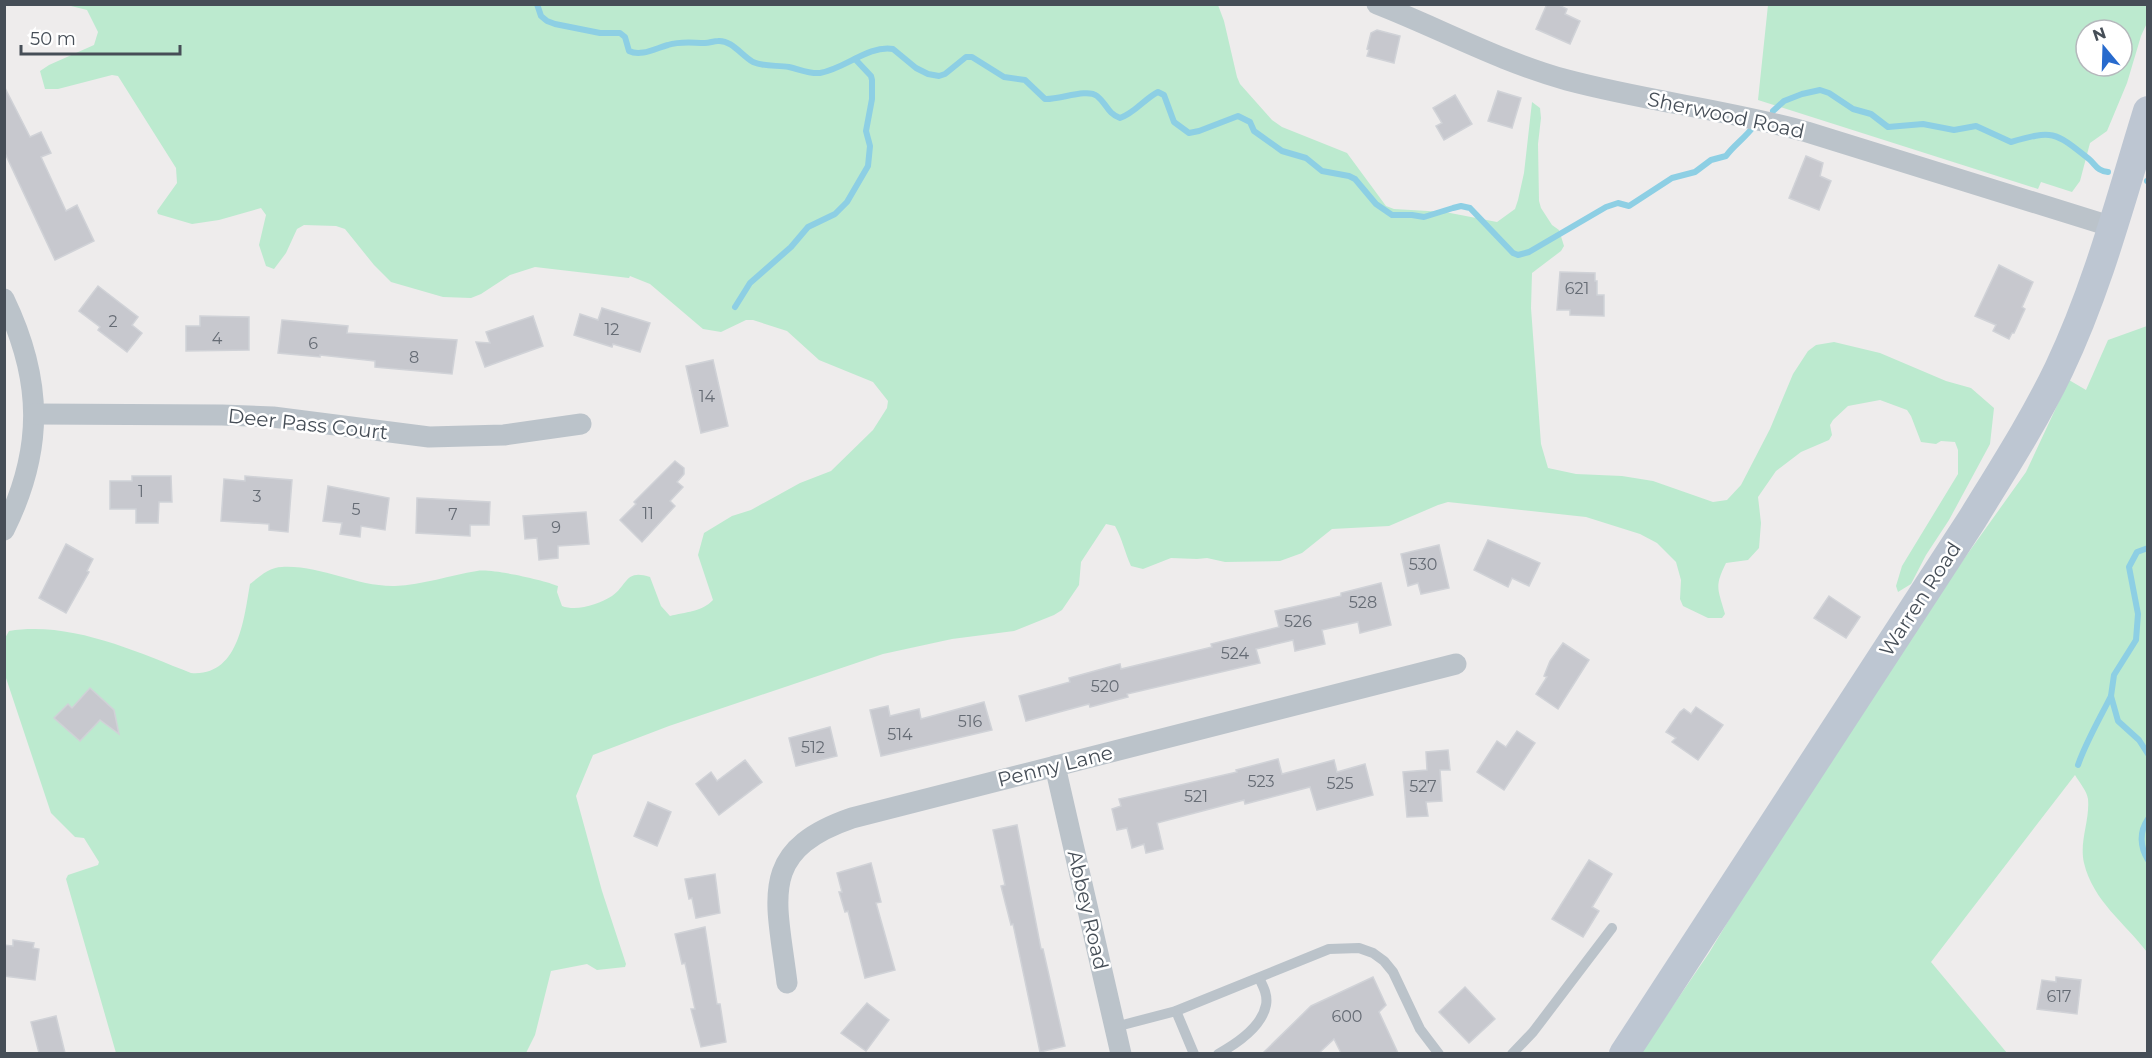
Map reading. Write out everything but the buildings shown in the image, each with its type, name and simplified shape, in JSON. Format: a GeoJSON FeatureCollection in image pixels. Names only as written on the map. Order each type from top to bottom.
{"type":"FeatureCollection","features":[{"type":"Feature","properties":{"kind":"street","name":"Sherwood Road"},"geometry":{"type":"LineString","coordinates":[[1377,4],[1504,59],[1545,73],[1636,96],[1755,118],[1807,132],[2113,227]]}},
{"type":"Feature","properties":{"kind":"street","name":"Warren Road"},"geometry":{"type":"LineString","coordinates":[[1624,1053],[2021,441],[2055,377],[2074,333],[2113,227],[2148,111]]}},
{"type":"Feature","properties":{"kind":"street"},"geometry":{"type":"LineString","coordinates":[[4,299],[22,343],[30,375],[35,414],[27,475],[17,504],[4,530]]}},
{"type":"Feature","properties":{"kind":"street","name":"Deer Pass Court"},"geometry":{"type":"LineString","coordinates":[[35,414],[273,417],[429,437],[504,435],[581,424]]}},
{"type":"Feature","properties":{"kind":"street","name":"Penny Lane"},"geometry":{"type":"LineString","coordinates":[[787,983],[779,918],[778,883],[783,867],[803,841],[819,831],[852,818],[1456,664]]}},
{"type":"Feature","properties":{"kind":"street","name":"Abbey Road"},"geometry":{"type":"LineString","coordinates":[[1055,766],[1121,1053]]}},
{"type":"Feature","properties":{"kind":"lane"},"geometry":{"type":"LineString","coordinates":[[1512,1053],[1533,1032],[1612,928]]}},
{"type":"Feature","properties":{"kind":"lane"},"geometry":{"type":"LineString","coordinates":[[1115,1027],[1176,1011],[1329,949],[1359,948],[1384,961],[1393,972],[1420,1029],[1439,1053]]}},
{"type":"Feature","properties":{"kind":"lane"},"geometry":{"type":"LineString","coordinates":[[1218,1053],[1230,1047],[1253,1028],[1262,1015],[1267,1004],[1265,991],[1259,978]]}},
{"type":"Feature","properties":{"kind":"lane"},"geometry":{"type":"LineString","coordinates":[[1176,1011],[1194,1053]]}},
{"type":"Feature","properties":{"kind":"green space"},"geometry":{"type":"Polygon","coordinates":[[[2147,4],[2147,23],[2134,60],[2134,18],[2074,18],[2074,78],[2128,78],[2107,131],[2090,143],[2080,181],[2072,192],[2041,182],[2038,189],[1758,100],[1768,5],[2147,4]]]}},
{"type":"Feature","properties":{"kind":"green space"},"geometry":{"type":"Polygon","coordinates":[[[67,5],[1218,5],[1240,84],[1272,120],[1282,127],[1347,153],[1386,206],[1394,209],[1445,212],[1497,222],[1515,209],[1524,173],[1532,102],[1540,108],[1539,201],[1552,225],[1559,230],[1564,246],[1561,251],[1532,273],[1531,308],[1541,444],[1548,468],[1576,474],[1622,476],[1653,481],[1713,502],[1727,500],[1741,485],[1770,429],[1793,374],[1808,351],[1816,345],[1834,342],[1880,353],[1946,381],[1971,388],[1994,408],[1990,444],[1911,584],[1898,592],[1896,586],[1902,566],[1958,474],[1958,450],[1955,442],[1941,441],[1936,444],[1921,442],[1907,410],[1880,400],[1848,406],[1830,425],[1832,435],[1829,440],[1801,452],[1776,471],[1758,497],[1761,523],[1759,548],[1748,560],[1726,563],[1719,583],[1719,593],[1725,614],[1722,618],[1708,618],[1683,606],[1680,599],[1681,580],[1676,562],[1657,543],[1640,534],[1586,517],[1448,502],[1389,526],[1332,529],[1302,553],[1280,561],[1225,562],[1207,558],[1171,558],[1143,569],[1131,566],[1115,526],[1106,524],[1081,562],[1079,585],[1062,610],[1054,615],[1014,631],[952,639],[883,654],[669,726],[593,755],[576,796],[602,891],[626,964],[625,967],[597,970],[587,964],[551,971],[535,1035],[526,1053],[116,1053],[66,879],[68,875],[98,865],[99,862],[84,838],[75,837],[51,813],[5,675],[4,640],[9,631],[32,629],[79,634],[125,647],[191,673],[207,672],[220,666],[236,643],[245,613],[250,584],[269,570],[278,567],[311,569],[366,583],[395,586],[416,584],[477,571],[505,573],[558,586],[557,592],[562,606],[568,608],[588,606],[607,599],[617,592],[628,579],[642,575],[650,577],[661,606],[670,616],[693,611],[713,600],[698,555],[704,533],[732,516],[751,510],[800,483],[831,471],[873,430],[887,408],[888,401],[873,382],[819,360],[787,331],[753,320],[746,320],[721,332],[703,329],[650,284],[630,276],[629,278],[535,267],[510,275],[471,298],[443,297],[391,282],[345,229],[336,226],[304,225],[297,229],[286,253],[274,269],[266,266],[259,245],[266,215],[261,208],[219,220],[192,224],[158,214],[157,211],[177,183],[176,168],[118,76],[112,75],[58,89],[45,89],[40,71],[94,45],[98,32],[87,10],[67,5]]]}},
{"type":"Feature","properties":{"kind":"green space"},"geometry":{"type":"Polygon","coordinates":[[[2147,326],[2147,952],[2102,900],[2088,877],[2083,855],[2088,799],[2075,775],[1931,962],[2007,1053],[1640,1054],[1709,953],[1799,803],[1906,640],[2026,472],[2069,380],[2086,390],[2108,340],[2147,326]]]}},
{"type":"Feature","properties":{"kind":"waterway"},"geometry":{"type":"LineString","coordinates":[[537,4],[541,16],[555,24],[600,33],[620,33],[625,37],[629,51],[634,53],[643,53],[677,43],[723,41],[757,64],[820,73],[875,50],[893,49],[916,68],[939,76],[945,74],[966,57],[972,57],[1004,77],[1025,80],[1045,99],[1087,93],[1097,96],[1112,114],[1120,118],[1158,92],[1164,95],[1174,122],[1189,133],[1238,116],[1250,122],[1254,131],[1282,151],[1306,158],[1322,171],[1355,179],[1376,204],[1392,215],[1424,217],[1461,206],[1470,208],[1513,253],[1518,255],[1529,252],[1606,207],[1618,203],[1629,206],[1672,178],[1695,172],[1711,160],[1726,156],[1753,127]]}},
{"type":"Feature","properties":{"kind":"waterway"},"geometry":{"type":"LineString","coordinates":[[735,307],[750,283],[791,247],[808,227],[835,214],[847,202],[868,166],[870,146],[866,131],[872,99],[872,80],[855,59]]}},
{"type":"Feature","properties":{"kind":"waterway"},"geometry":{"type":"LineString","coordinates":[[1773,111],[1784,101],[1820,90],[1829,93],[1853,109],[1871,114],[1888,127],[1923,124],[1954,130],[1976,126],[2011,142],[2036,136],[2053,136],[2068,143],[2099,169],[2108,172]]}},
{"type":"Feature","properties":{"kind":"waterway"},"geometry":{"type":"LineString","coordinates":[[2148,548],[2137,552],[2129,567],[2138,614],[2136,640],[2114,675],[2111,696],[2118,721],[2139,740],[2148,754]]}},
{"type":"Feature","properties":{"kind":"waterway"},"geometry":{"type":"LineString","coordinates":[[2078,765],[2111,696]]}},
{"type":"Feature","properties":{"kind":"waterway"},"geometry":{"type":"LineString","coordinates":[[2148,819],[2143,829],[2142,840],[2143,850],[2148,860]]}}]}
